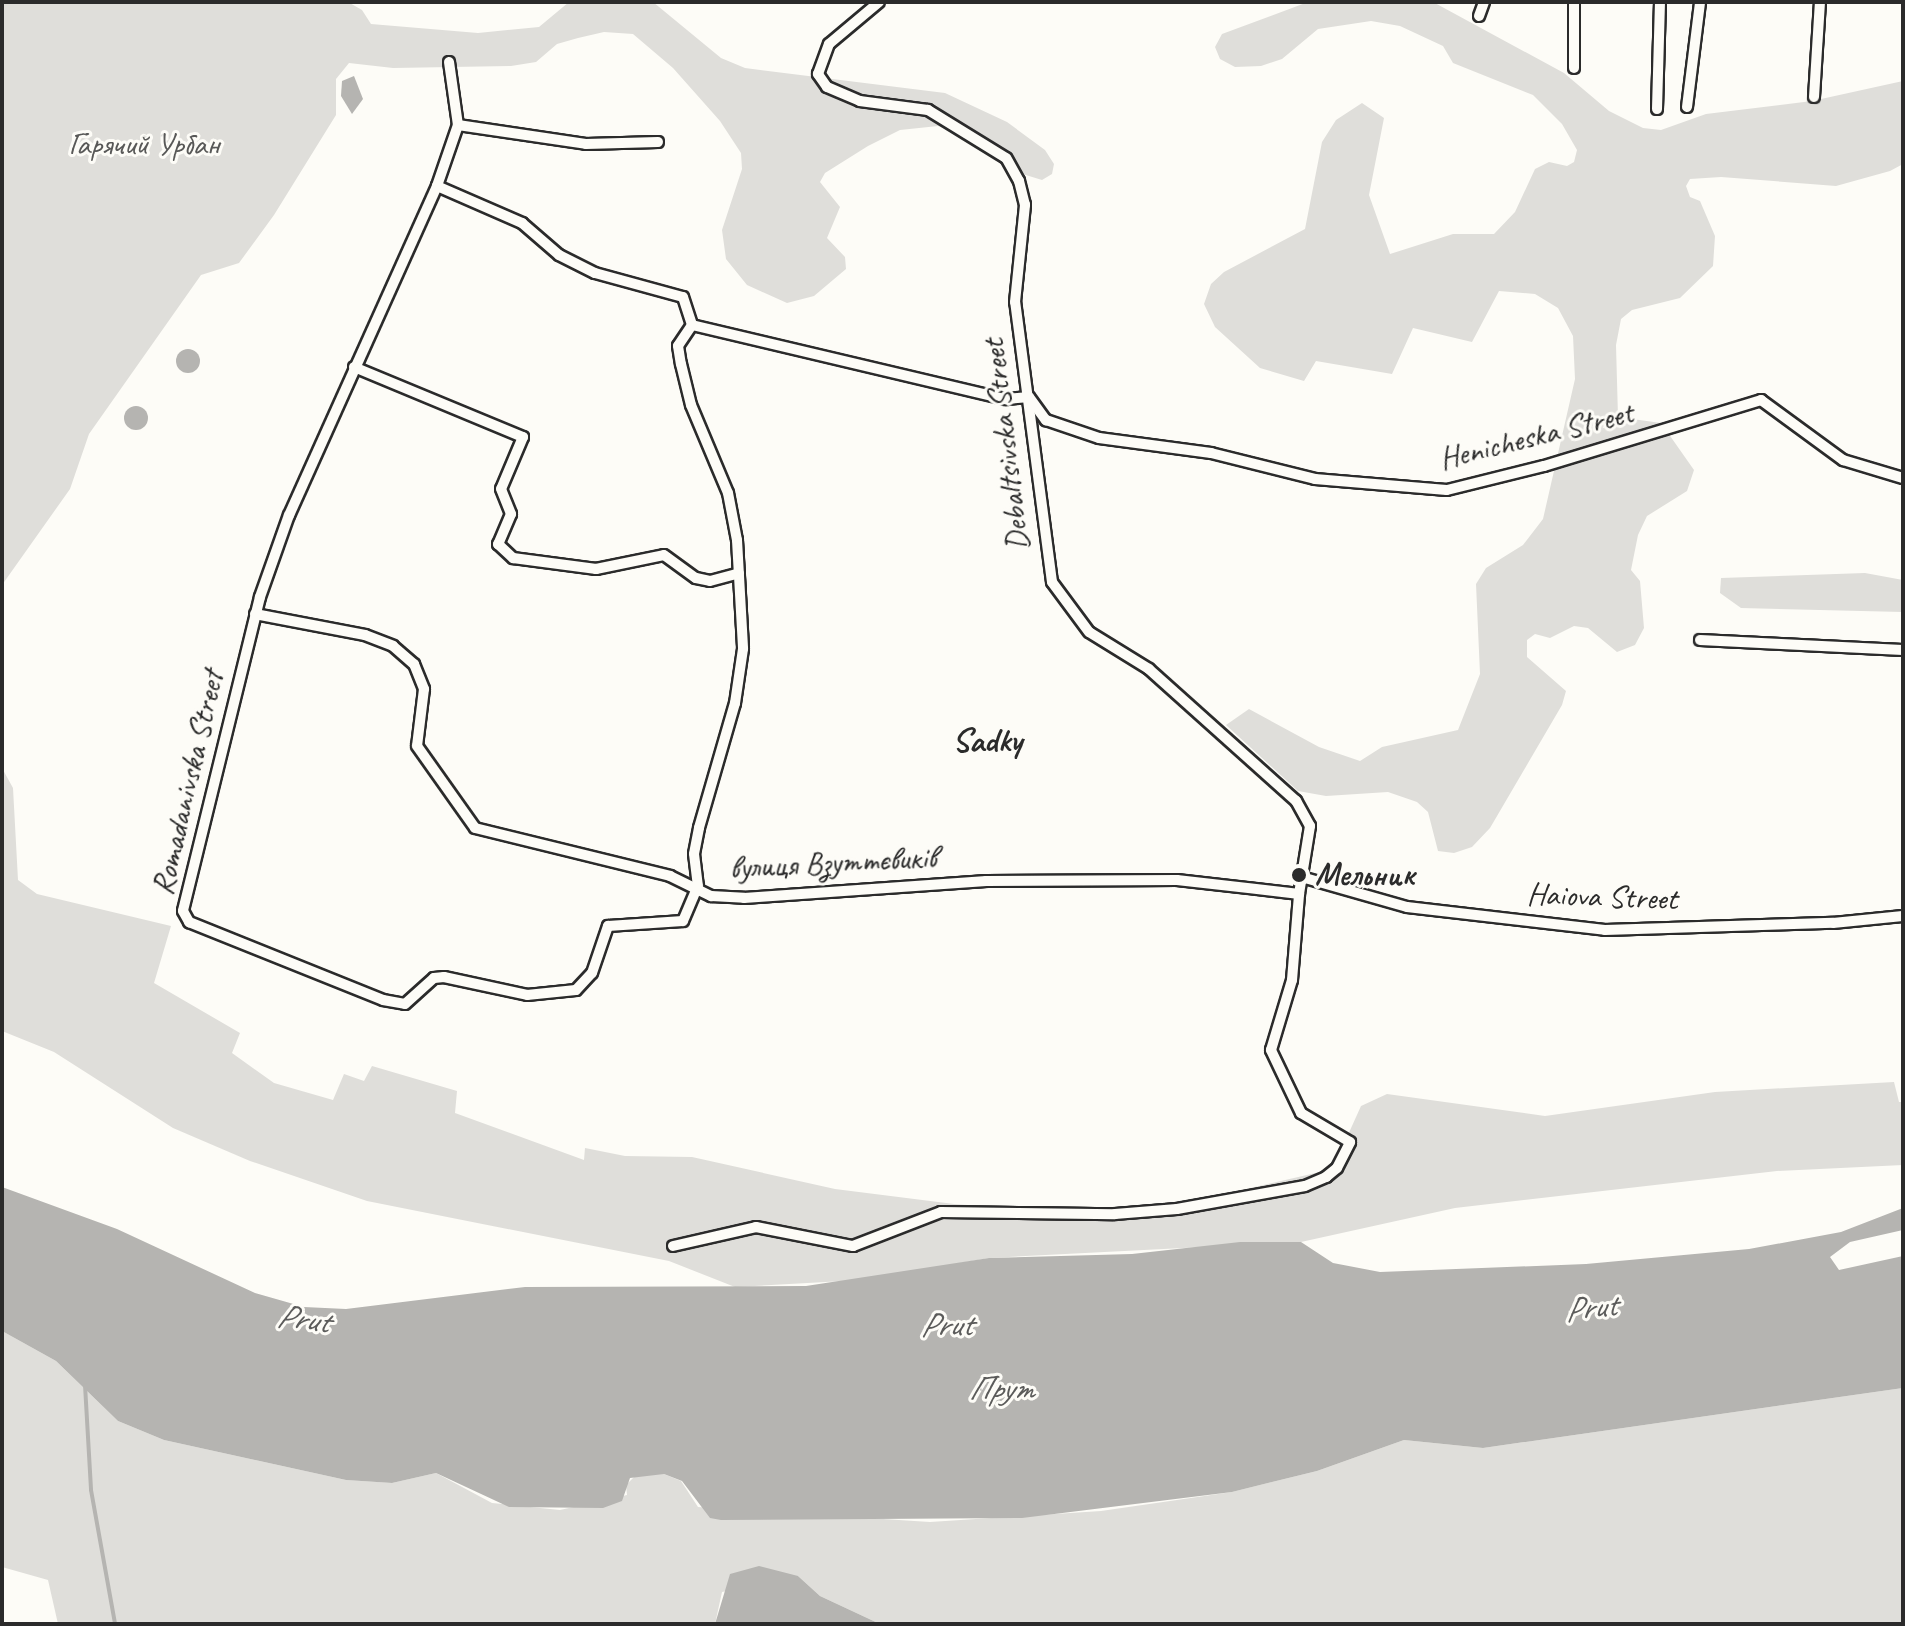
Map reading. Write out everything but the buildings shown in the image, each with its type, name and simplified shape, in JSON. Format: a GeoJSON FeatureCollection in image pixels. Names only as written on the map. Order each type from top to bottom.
{"type":"FeatureCollection","features":[{"type":"Feature","properties":{"kind":"street","name":"Debaltsivska Street"},"geometry":{"type":"LineString","coordinates":[[879,2],[842,29],[820,60],[818,74],[827,87],[860,101],[928,110],[1006,158],[1019,181],[1025,205],[1015,302],[1052,582],[1089,632],[1149,669],[1296,801],[1310,826],[1305,878]]}},
{"type":"Feature","properties":{"kind":"street"},"geometry":{"type":"LineString","coordinates":[[1479,16],[1484,2]]}},
{"type":"Feature","properties":{"kind":"street"},"geometry":{"type":"LineString","coordinates":[[1574,2],[1574,68]]}},
{"type":"Feature","properties":{"kind":"street"},"geometry":{"type":"LineString","coordinates":[[1657,109],[1660,2]]}},
{"type":"Feature","properties":{"kind":"street"},"geometry":{"type":"LineString","coordinates":[[1687,107],[1700,2]]}},
{"type":"Feature","properties":{"kind":"street"},"geometry":{"type":"LineString","coordinates":[[1814,97],[1820,2]]}},
{"type":"Feature","properties":{"kind":"street"},"geometry":{"type":"LineString","coordinates":[[449,62],[458,125],[586,144],[658,142]]}},
{"type":"Feature","properties":{"kind":"street","name":"Romadanivska Street"},"geometry":{"type":"LineString","coordinates":[[458,125],[437,186],[289,515],[255,614],[183,911],[189,922],[383,1000],[405,1004],[434,978],[444,977],[527,995],[553,995],[585,984],[608,926],[683,921],[698,886]]}},
{"type":"Feature","properties":{"kind":"street"},"geometry":{"type":"LineString","coordinates":[[437,186],[522,223],[559,255],[595,273],[683,297],[692,325],[1006,399],[1029,397]]}},
{"type":"Feature","properties":{"kind":"street","name":"вулиця Взуттєвиків"},"geometry":{"type":"LineString","coordinates":[[692,325],[678,346],[691,405],[728,493],[739,573],[743,649],[735,703],[694,854],[698,886],[711,896],[744,898],[899,885],[1177,880],[1266,894],[1299,894]]}},
{"type":"Feature","properties":{"kind":"street"},"geometry":{"type":"LineString","coordinates":[[354,367],[523,437],[501,489],[511,514],[498,544],[513,558],[596,569],[664,555],[696,578],[710,581],[739,573]]}},
{"type":"Feature","properties":{"kind":"street","name":"Henicheska Street"},"geometry":{"type":"LineString","coordinates":[[1029,397],[1046,420],[1099,438],[1211,453],[1315,479],[1447,490],[1544,466],[1761,400],[1843,460],[1903,478]]}},
{"type":"Feature","properties":{"kind":"street"},"geometry":{"type":"LineString","coordinates":[[255,614],[365,635],[393,646],[414,664],[424,689],[417,746],[475,828],[698,886]]}},
{"type":"Feature","properties":{"kind":"street"},"geometry":{"type":"LineString","coordinates":[[1700,640],[1903,650]]}},
{"type":"Feature","properties":{"kind":"street"},"geometry":{"type":"LineString","coordinates":[[673,1246],[756,1227],[853,1246],[941,1212],[1115,1214],[1177,1209],[1305,1186],[1326,1177],[1337,1168],[1350,1142],[1301,1113],[1271,1050],[1292,980],[1299,894],[1305,878]]}},
{"type":"Feature","properties":{"kind":"street","name":"Haiova Street"},"geometry":{"type":"LineString","coordinates":[[1305,878],[1407,907],[1591,929],[1833,923],[1903,916]]}},
{"type":"Feature","properties":{"kind":"green space","name":"Гарячий Урбан"},"geometry":{"type":"Polygon","coordinates":[[[2,2],[348,2],[362,10],[371,24],[478,33],[539,27],[569,2],[653,2],[721,58],[745,68],[945,93],[1007,122],[1045,150],[1054,164],[1052,174],[1042,180],[1010,170],[976,140],[938,126],[900,130],[868,146],[825,173],[820,182],[840,207],[827,238],[845,257],[846,269],[814,296],[787,303],[747,285],[726,259],[722,230],[742,169],[741,153],[720,121],[673,68],[633,34],[604,32],[578,38],[557,44],[536,62],[511,66],[393,68],[349,63],[336,79],[336,115],[274,215],[239,263],[201,275],[89,434],[70,489],[2,585],[2,2]]]}},
{"type":"Feature","properties":{"kind":"green space"},"geometry":{"type":"Polygon","coordinates":[[[1308,2],[1433,2],[1564,73],[1609,111],[1643,128],[1661,130],[1706,114],[1812,101],[1903,81],[1903,164],[1890,171],[1836,186],[1721,177],[1690,179],[1686,186],[1690,197],[1700,201],[1715,236],[1713,266],[1680,298],[1632,310],[1621,319],[1616,345],[1618,417],[1661,423],[1694,470],[1687,491],[1647,516],[1638,535],[1631,570],[1640,581],[1644,628],[1635,645],[1617,652],[1588,628],[1574,626],[1550,638],[1535,634],[1527,640],[1527,657],[1566,691],[1562,705],[1490,828],[1472,847],[1454,853],[1438,851],[1428,812],[1417,802],[1388,792],[1326,796],[1298,791],[1226,725],[1249,709],[1319,747],[1360,761],[1382,747],[1458,730],[1480,674],[1476,584],[1486,568],[1523,545],[1543,519],[1575,379],[1573,336],[1558,308],[1535,294],[1499,291],[1472,342],[1413,328],[1392,374],[1316,361],[1304,381],[1260,368],[1215,327],[1204,304],[1211,284],[1224,272],[1305,229],[1322,142],[1336,120],[1362,103],[1384,118],[1369,195],[1390,254],[1453,234],[1494,234],[1515,212],[1535,169],[1549,162],[1567,166],[1574,162],[1577,150],[1562,124],[1533,95],[1453,63],[1443,46],[1400,26],[1371,21],[1318,29],[1282,59],[1261,66],[1235,67],[1220,59],[1215,47],[1222,34],[1308,2]]]}},
{"type":"Feature","properties":{"kind":"green space"},"geometry":{"type":"Polygon","coordinates":[[[1865,573],[1903,580],[1903,612],[1741,608],[1720,593],[1721,578],[1865,573]]]}},
{"type":"Feature","properties":{"kind":"green space"},"geometry":{"type":"Polygon","coordinates":[[[2,768],[13,788],[18,880],[37,894],[171,926],[154,983],[240,1033],[232,1053],[274,1083],[333,1100],[344,1074],[364,1081],[372,1066],[457,1091],[455,1113],[584,1160],[585,1148],[625,1156],[692,1157],[835,1189],[954,1204],[1065,1212],[1173,1206],[1320,1172],[1338,1157],[1361,1106],[1387,1094],[1545,1116],[1715,1092],[1894,1082],[1899,1102],[1903,1102],[1903,1165],[1777,1171],[1455,1208],[1301,1242],[989,1258],[862,1280],[735,1287],[669,1261],[367,1201],[250,1161],[173,1128],[54,1052],[2,1031],[2,768]]]}},
{"type":"Feature","properties":{"kind":"green space"},"geometry":{"type":"Polygon","coordinates":[[[2,1331],[56,1361],[118,1421],[164,1440],[346,1480],[392,1483],[436,1473],[492,1503],[560,1510],[627,1495],[626,1485],[637,1474],[664,1474],[681,1481],[698,1507],[930,1522],[1101,1511],[1232,1492],[1317,1471],[1404,1440],[1483,1448],[1903,1388],[1903,1624],[880,1624],[820,1596],[798,1576],[722,1592],[715,1624],[58,1624],[48,1580],[2,1567],[2,1331]]]}},
{"type":"Feature","properties":{"kind":"water"},"geometry":{"type":"Polygon","coordinates":[[[354,76],[363,99],[352,114],[341,96],[342,81],[354,76]]]}},
{"type":"Feature","properties":{"kind":"water"},"geometry":{"type":"Polygon","coordinates":[[[188,349],[199,356],[200,361],[193,372],[188,373],[177,366],[176,361],[183,350],[188,349]]]}},
{"type":"Feature","properties":{"kind":"water"},"geometry":{"type":"Polygon","coordinates":[[[136,406],[147,413],[148,418],[141,429],[136,430],[125,423],[124,418],[131,407],[136,406]]]}},
{"type":"Feature","properties":{"kind":"water","name":"Прут"},"geometry":{"type":"Polygon","coordinates":[[[2,1187],[117,1229],[255,1293],[304,1307],[346,1309],[525,1287],[806,1286],[989,1258],[1132,1254],[1240,1242],[1301,1242],[1333,1263],[1380,1272],[1586,1264],[1749,1249],[1841,1232],[1903,1208],[1903,1230],[1850,1242],[1830,1257],[1839,1270],[1903,1256],[1903,1388],[1483,1448],[1404,1440],[1317,1471],[1232,1492],[1022,1518],[721,1520],[710,1518],[682,1481],[664,1474],[630,1478],[622,1501],[603,1508],[509,1507],[436,1473],[392,1483],[346,1480],[164,1440],[118,1421],[56,1361],[2,1331],[2,1187]]]}},
{"type":"Feature","properties":{"kind":"water"},"geometry":{"type":"Polygon","coordinates":[[[759,1566],[798,1576],[820,1596],[880,1624],[715,1624],[730,1574],[759,1566]]]}},
{"type":"Feature","properties":{"kind":"waterway"},"geometry":{"type":"LineString","coordinates":[[85,1385],[91,1490],[115,1624]]}},
{"type":"Feature","properties":{"kind":"place","name":"Мельник"},"geometry":{"type":"Point","coordinates":[1299,875]}},
{"type":"Feature","properties":{"kind":"district","name":"Sadky"},"geometry":{"type":"Point","coordinates":[987,740]}},
{"type":"Feature","properties":{"kind":"water label","name":"Prut"},"geometry":{"type":"Point","coordinates":[1590,1307]}},
{"type":"Feature","properties":{"kind":"water label","name":"Prut"},"geometry":{"type":"Point","coordinates":[303,1318]}},
{"type":"Feature","properties":{"kind":"water label","name":"Prut"},"geometry":{"type":"Point","coordinates":[946,1324]}}]}
